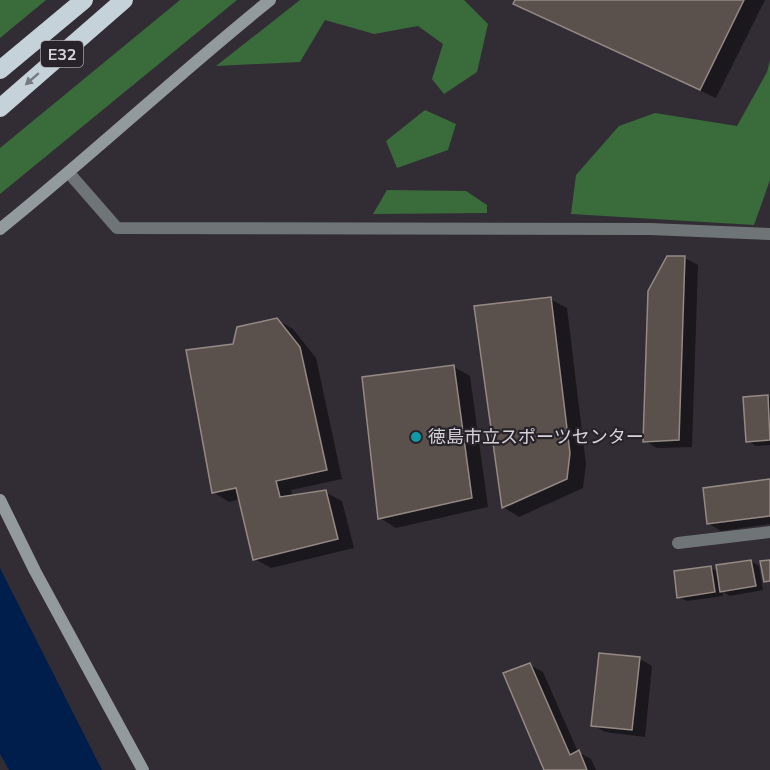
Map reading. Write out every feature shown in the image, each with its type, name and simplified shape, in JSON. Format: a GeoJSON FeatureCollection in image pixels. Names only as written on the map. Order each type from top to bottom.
{"type":"FeatureCollection","features":[{"type":"Feature","properties":{"kind":"highway","name":"E32"},"geometry":{"type":"LineString","coordinates":[[0,70],[84,0]]}},
{"type":"Feature","properties":{"kind":"highway","name":"E32"},"geometry":{"type":"LineString","coordinates":[[0,108],[124,0]]}},
{"type":"Feature","properties":{"kind":"street"},"geometry":{"type":"LineString","coordinates":[[0,229],[69,173],[206,51],[270,0]]}},
{"type":"Feature","properties":{"kind":"street"},"geometry":{"type":"LineString","coordinates":[[69,173],[117,228],[650,229],[770,234]]}},
{"type":"Feature","properties":{"kind":"street"},"geometry":{"type":"LineString","coordinates":[[0,500],[35,571],[142,770]]}},
{"type":"Feature","properties":{"kind":"street"},"geometry":{"type":"LineString","coordinates":[[678,543],[770,532]]}},
{"type":"Feature","properties":{"kind":"green space"},"geometry":{"type":"Polygon","coordinates":[[[0,0],[46,0],[0,38],[0,0]]]}},
{"type":"Feature","properties":{"kind":"green space"},"geometry":{"type":"Polygon","coordinates":[[[180,0],[237,0],[0,194],[0,148],[180,0]]]}},
{"type":"Feature","properties":{"kind":"green space"},"geometry":{"type":"Polygon","coordinates":[[[300,0],[464,0],[488,24],[477,72],[444,94],[432,79],[443,44],[418,26],[374,34],[325,20],[300,62],[216,66],[300,0]]]}},
{"type":"Feature","properties":{"kind":"green space"},"geometry":{"type":"Polygon","coordinates":[[[770,60],[770,180],[754,225],[571,214],[576,175],[619,126],[655,113],[737,126],[767,72],[770,60]]]}},
{"type":"Feature","properties":{"kind":"green space"},"geometry":{"type":"Polygon","coordinates":[[[425,110],[456,124],[448,150],[397,168],[386,141],[425,110]]]}},
{"type":"Feature","properties":{"kind":"green space"},"geometry":{"type":"Polygon","coordinates":[[[387,190],[466,191],[487,205],[487,213],[373,214],[387,190]]]}},
{"type":"Feature","properties":{"kind":"water"},"geometry":{"type":"Polygon","coordinates":[[[0,568],[102,770],[9,770],[0,754],[0,568]]]}},
{"type":"Feature","properties":{"kind":"building"},"geometry":{"type":"Polygon","coordinates":[[[515,0],[744,0],[700,90],[513,4],[515,0]]]}},
{"type":"Feature","properties":{"kind":"building"},"geometry":{"type":"Polygon","coordinates":[[[667,256],[685,256],[679,440],[643,442],[648,291],[667,256]]]}},
{"type":"Feature","properties":{"kind":"building"},"geometry":{"type":"Polygon","coordinates":[[[551,297],[570,453],[567,479],[502,508],[474,306],[551,297]]]}},
{"type":"Feature","properties":{"kind":"building"},"geometry":{"type":"Polygon","coordinates":[[[277,318],[300,347],[327,470],[276,481],[280,497],[326,490],[338,539],[253,560],[236,488],[212,493],[186,350],[233,344],[237,327],[277,318]]]}},
{"type":"Feature","properties":{"kind":"building","name":"徳島市立スポーツセンター"},"geometry":{"type":"Polygon","coordinates":[[[454,365],[472,498],[378,519],[362,377],[454,365]]]}},
{"type":"Feature","properties":{"kind":"building"},"geometry":{"type":"Polygon","coordinates":[[[768,395],[770,440],[746,442],[743,397],[768,395]]]}},
{"type":"Feature","properties":{"kind":"building"},"geometry":{"type":"Polygon","coordinates":[[[770,479],[770,516],[707,524],[703,488],[770,479]]]}},
{"type":"Feature","properties":{"kind":"building"},"geometry":{"type":"Polygon","coordinates":[[[751,560],[756,586],[720,592],[716,565],[751,560]]]}},
{"type":"Feature","properties":{"kind":"building"},"geometry":{"type":"Polygon","coordinates":[[[770,560],[770,581],[764,582],[760,561],[770,560]]]}},
{"type":"Feature","properties":{"kind":"building"},"geometry":{"type":"Polygon","coordinates":[[[711,566],[715,592],[677,598],[674,571],[711,566]]]}},
{"type":"Feature","properties":{"kind":"building"},"geometry":{"type":"Polygon","coordinates":[[[599,653],[640,657],[632,730],[591,726],[599,653]]]}},
{"type":"Feature","properties":{"kind":"building"},"geometry":{"type":"Polygon","coordinates":[[[530,663],[570,755],[579,750],[587,770],[544,770],[503,673],[530,663]]]}},
{"type":"Feature","properties":{"kind":"place","name":"徳島市立スポーツセンター"},"geometry":{"type":"Point","coordinates":[416,437]}}]}
